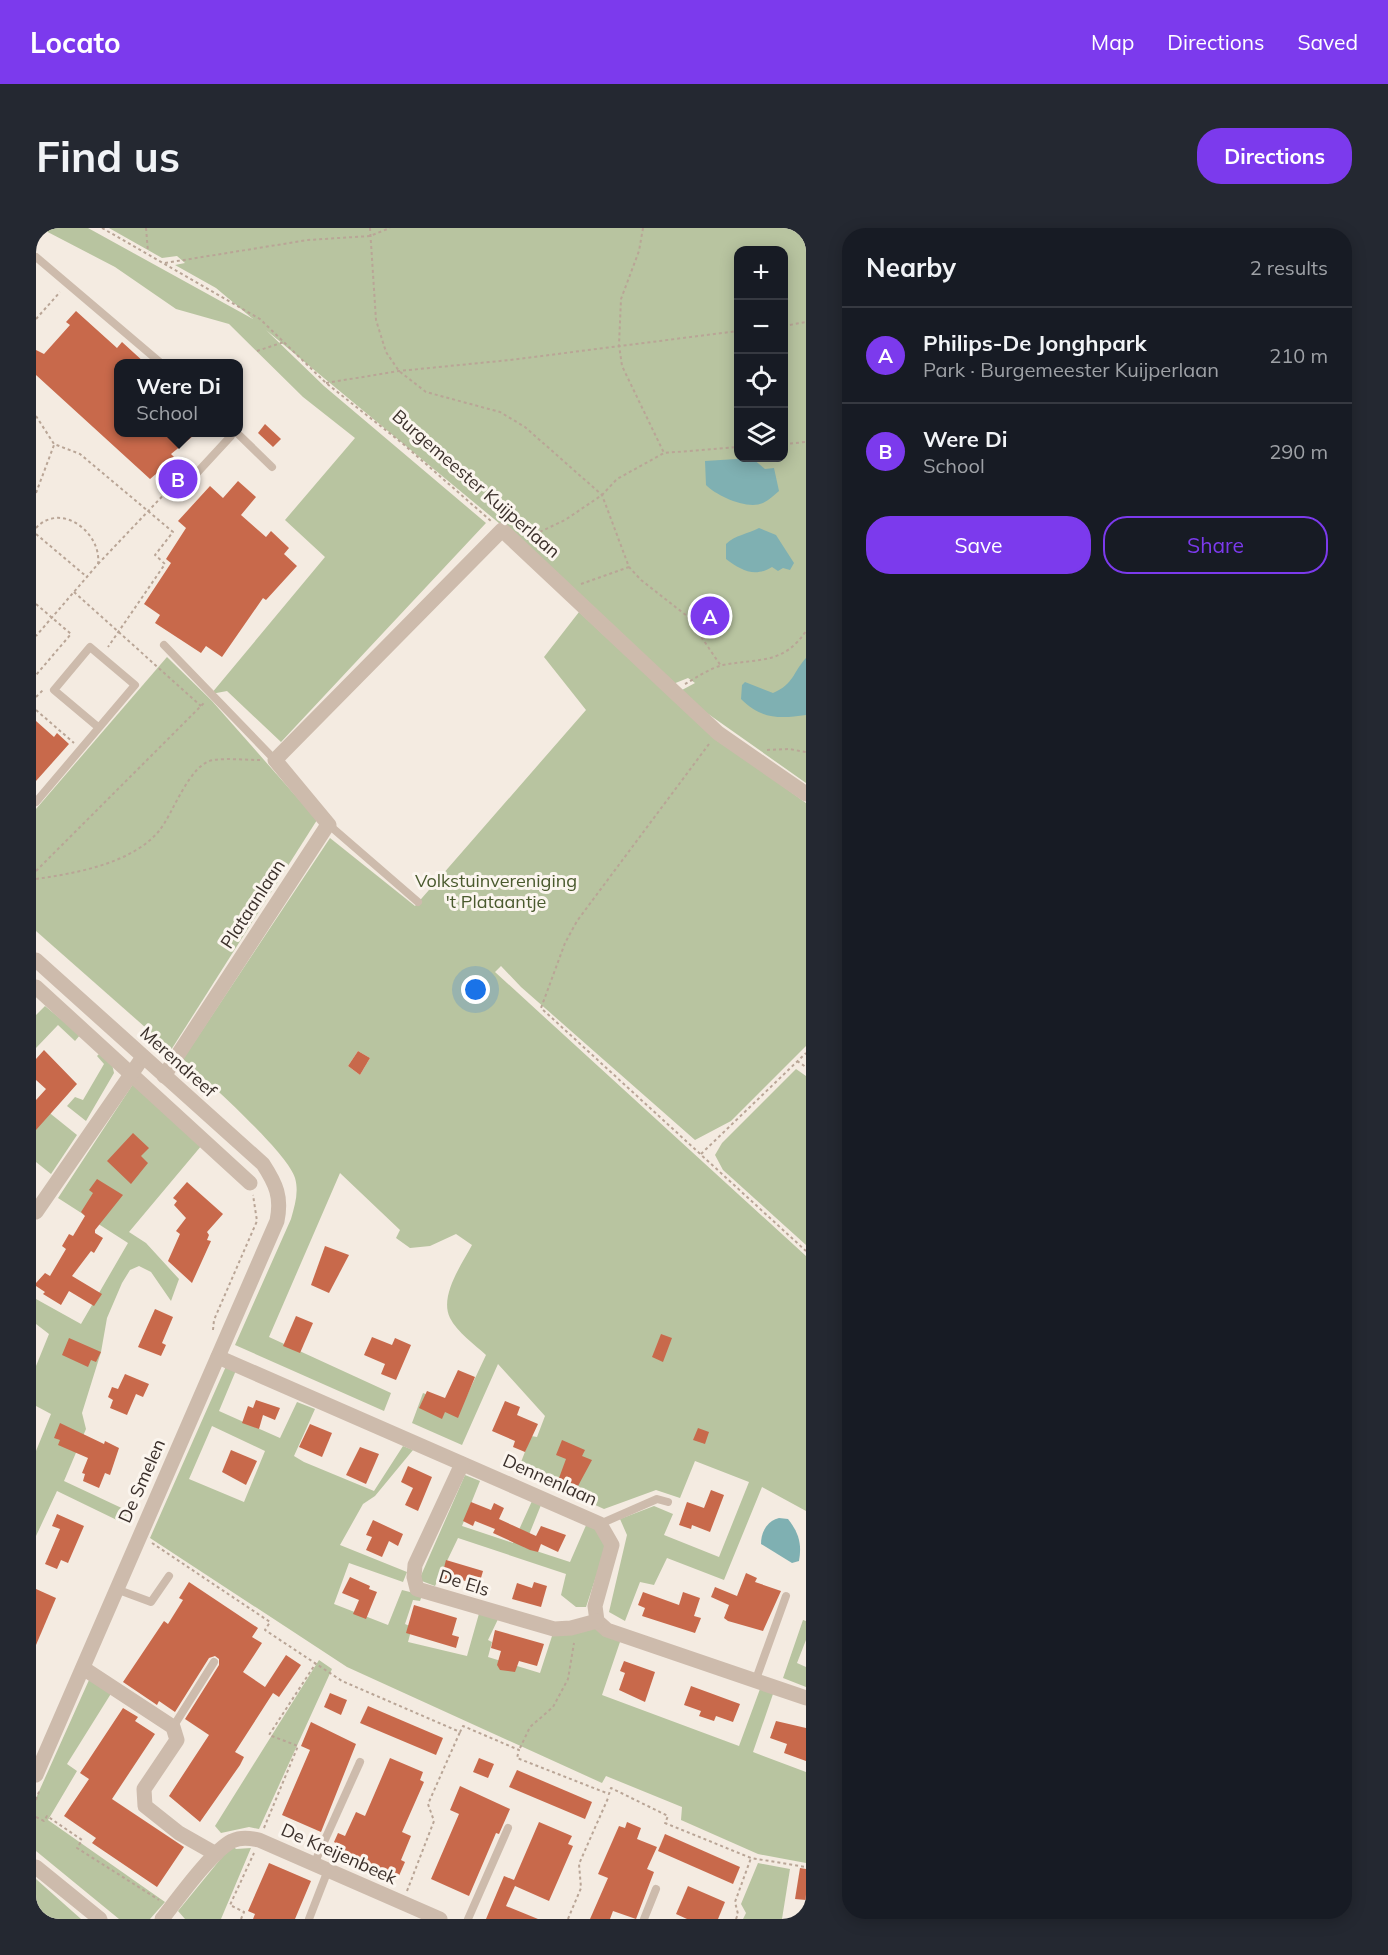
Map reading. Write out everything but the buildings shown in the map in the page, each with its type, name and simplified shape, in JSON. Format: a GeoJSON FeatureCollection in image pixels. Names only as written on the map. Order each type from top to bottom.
{"type":"FeatureCollection","features":[{"type":"Feature","properties":{"kind":"street","name":"Burgemeester Kuijperlaan"},"geometry":{"type":"LineString","coordinates":[[502,530],[570,592],[671,691],[718,732],[806,794]]}},
{"type":"Feature","properties":{"kind":"street"},"geometry":{"type":"LineString","coordinates":[[330,825],[275,760],[502,530]]}},
{"type":"Feature","properties":{"kind":"street","name":"Plataanlaan"},"geometry":{"type":"LineString","coordinates":[[164,1076],[327,826],[330,825]]}},
{"type":"Feature","properties":{"kind":"street","name":"Merendreef"},"geometry":{"type":"LineString","coordinates":[[36,960],[263,1164],[275,1182],[280,1203]]}},
{"type":"Feature","properties":{"kind":"street"},"geometry":{"type":"LineString","coordinates":[[36,987],[250,1183]]}},
{"type":"Feature","properties":{"kind":"street"},"geometry":{"type":"LineString","coordinates":[[36,1212],[143,1057]]}},
{"type":"Feature","properties":{"kind":"street","name":"De Smelen"},"geometry":{"type":"LineString","coordinates":[[36,1775],[277,1221],[280,1203]]}},
{"type":"Feature","properties":{"kind":"street","name":"Dennenlaan"},"geometry":{"type":"LineString","coordinates":[[218,1357],[600,1524],[612,1545],[595,1606],[597,1621]]}},
{"type":"Feature","properties":{"kind":"street","name":"De Els"},"geometry":{"type":"LineString","coordinates":[[462,1464],[415,1566],[414,1577],[417,1589],[554,1629],[597,1621]]}},
{"type":"Feature","properties":{"kind":"street"},"geometry":{"type":"LineString","coordinates":[[597,1621],[607,1630],[756,1679],[806,1698]]}},
{"type":"Feature","properties":{"kind":"street"},"geometry":{"type":"LineString","coordinates":[[83,1668],[172,1727],[177,1740],[144,1789],[145,1806],[180,1833],[216,1854]]}},
{"type":"Feature","properties":{"kind":"street","name":"De Kreijenbeek"},"geometry":{"type":"LineString","coordinates":[[166,1913],[216,1854],[230,1842],[245,1837],[259,1840],[440,1919]]}},
{"type":"Feature","properties":{"kind":"street"},"geometry":{"type":"LineString","coordinates":[[36,1866],[100,1919]]}},
{"type":"Feature","properties":{"kind":"lane"},"geometry":{"type":"LineString","coordinates":[[36,257],[157,359]]}},
{"type":"Feature","properties":{"kind":"lane"},"geometry":{"type":"LineString","coordinates":[[182,489],[230,437]]}},
{"type":"Feature","properties":{"kind":"lane"},"geometry":{"type":"LineString","coordinates":[[241,437],[272,467]]}},
{"type":"Feature","properties":{"kind":"lane"},"geometry":{"type":"LineString","coordinates":[[164,645],[275,760]]}},
{"type":"Feature","properties":{"kind":"lane"},"geometry":{"type":"LineString","coordinates":[[36,802],[135,685],[90,647],[54,690],[98,727]]}},
{"type":"Feature","properties":{"kind":"lane"},"geometry":{"type":"LineString","coordinates":[[330,825],[418,902]]}},
{"type":"Feature","properties":{"kind":"lane"},"geometry":{"type":"LineString","coordinates":[[600,1524],[657,1499],[668,1502]]}},
{"type":"Feature","properties":{"kind":"lane"},"geometry":{"type":"LineString","coordinates":[[116,1589],[151,1602],[169,1576]]}},
{"type":"Feature","properties":{"kind":"lane"},"geometry":{"type":"LineString","coordinates":[[756,1679],[786,1596]]}},
{"type":"Feature","properties":{"kind":"lane"},"geometry":{"type":"LineString","coordinates":[[172,1727],[214,1662]]}},
{"type":"Feature","properties":{"kind":"lane"},"geometry":{"type":"LineString","coordinates":[[309,1919],[321,1867],[360,1762]]}},
{"type":"Feature","properties":{"kind":"lane"},"geometry":{"type":"LineString","coordinates":[[468,1919],[508,1828]]}},
{"type":"Feature","properties":{"kind":"lane"},"geometry":{"type":"LineString","coordinates":[[644,1919],[656,1889]]}},
{"type":"Feature","properties":{"kind":"path","name":"Burgemeester Kuijperlaan"},"geometry":{"type":"LineString","coordinates":[[102,228],[260,319],[326,383],[402,443],[502,530]]}},
{"type":"Feature","properties":{"kind":"path"},"geometry":{"type":"LineString","coordinates":[[146,228],[148,253]]}},
{"type":"Feature","properties":{"kind":"path"},"geometry":{"type":"LineString","coordinates":[[370,228],[376,320],[386,352],[399,371],[426,392],[500,412],[525,427],[602,495],[629,567],[641,580],[687,616],[720,666]]}},
{"type":"Feature","properties":{"kind":"path"},"geometry":{"type":"LineString","coordinates":[[165,263],[308,240],[370,236],[390,228]]}},
{"type":"Feature","properties":{"kind":"path"},"geometry":{"type":"LineString","coordinates":[[643,228],[639,251],[621,299],[619,345],[622,366],[664,453]]}},
{"type":"Feature","properties":{"kind":"path"},"geometry":{"type":"LineString","coordinates":[[36,319],[68,284]]}},
{"type":"Feature","properties":{"kind":"path"},"geometry":{"type":"LineString","coordinates":[[788,325],[806,322]]}},
{"type":"Feature","properties":{"kind":"path"},"geometry":{"type":"LineString","coordinates":[[326,383],[399,371],[510,360],[734,331]]}},
{"type":"Feature","properties":{"kind":"path"},"geometry":{"type":"LineString","coordinates":[[257,351],[284,342]]}},
{"type":"Feature","properties":{"kind":"path"},"geometry":{"type":"LineString","coordinates":[[36,416],[54,444],[80,454],[173,532],[155,555],[165,564],[100,656]]}},
{"type":"Feature","properties":{"kind":"path"},"geometry":{"type":"LineString","coordinates":[[788,444],[806,442]]}},
{"type":"Feature","properties":{"kind":"path"},"geometry":{"type":"LineString","coordinates":[[36,493],[54,444]]}},
{"type":"Feature","properties":{"kind":"path"},"geometry":{"type":"LineString","coordinates":[[520,545],[565,520],[602,495],[617,479],[664,453],[734,447]]}},
{"type":"Feature","properties":{"kind":"path"},"geometry":{"type":"LineString","coordinates":[[36,636],[148,510],[175,483],[182,489]]}},
{"type":"Feature","properties":{"kind":"path"},"geometry":{"type":"LineString","coordinates":[[36,528],[46,519],[59,517],[71,520],[90,536],[99,555],[98,564]]}},
{"type":"Feature","properties":{"kind":"path"},"geometry":{"type":"LineString","coordinates":[[36,534],[87,577]]}},
{"type":"Feature","properties":{"kind":"path"},"geometry":{"type":"LineString","coordinates":[[570,592],[583,582],[629,567]]}},
{"type":"Feature","properties":{"kind":"path"},"geometry":{"type":"LineString","coordinates":[[74,592],[201,705]]}},
{"type":"Feature","properties":{"kind":"path"},"geometry":{"type":"LineString","coordinates":[[36,604],[71,634],[36,675]]}},
{"type":"Feature","properties":{"kind":"path"},"geometry":{"type":"LineString","coordinates":[[671,691],[720,666],[763,660],[794,648],[806,631]]}},
{"type":"Feature","properties":{"kind":"path"},"geometry":{"type":"LineString","coordinates":[[36,871],[212,694]]}},
{"type":"Feature","properties":{"kind":"path"},"geometry":{"type":"LineString","coordinates":[[36,710],[81,749]]}},
{"type":"Feature","properties":{"kind":"path"},"geometry":{"type":"LineString","coordinates":[[718,732],[577,921],[565,943],[541,1008],[806,1251]]}},
{"type":"Feature","properties":{"kind":"path"},"geometry":{"type":"LineString","coordinates":[[751,756],[765,750],[789,749],[806,752]]}},
{"type":"Feature","properties":{"kind":"path"},"geometry":{"type":"LineString","coordinates":[[36,879],[115,860],[135,849],[158,832],[198,768],[211,759],[275,760]]}},
{"type":"Feature","properties":{"kind":"path"},"geometry":{"type":"LineString","coordinates":[[701,1154],[806,1053]]}},
{"type":"Feature","properties":{"kind":"path"},"geometry":{"type":"LineString","coordinates":[[797,1061],[806,1067]]}},
{"type":"Feature","properties":{"kind":"path"},"geometry":{"type":"LineString","coordinates":[[146,1539],[270,1622],[265,1630],[342,1681],[460,1732],[463,1726],[519,1749]]}},
{"type":"Feature","properties":{"kind":"path"},"geometry":{"type":"LineString","coordinates":[[563,1629],[576,1645],[568,1679],[553,1707],[530,1727],[517,1758],[609,1794]]}},
{"type":"Feature","properties":{"kind":"path","name":"De Kreijenbeek"},"geometry":{"type":"LineString","coordinates":[[241,1919],[244,1912],[230,1905],[298,1746],[268,1735],[316,1663]]}},
{"type":"Feature","properties":{"kind":"path","name":"De Kreijenbeek"},"geometry":{"type":"LineString","coordinates":[[403,1903],[434,1821],[428,1804],[460,1732]]}},
{"type":"Feature","properties":{"kind":"path"},"geometry":{"type":"LineString","coordinates":[[568,1919],[581,1888],[579,1864],[611,1788],[668,1816],[665,1823],[751,1858],[806,1867]]}},
{"type":"Feature","properties":{"kind":"path"},"geometry":{"type":"LineString","coordinates":[[36,1816],[44,1821],[46,1816],[82,1840],[77,1848],[166,1913]]}},
{"type":"Feature","properties":{"kind":"path"},"geometry":{"type":"LineString","coordinates":[[736,1919],[738,1914],[735,1902],[751,1858]]}},
{"type":"Feature","properties":{"kind":"green space"},"geometry":{"type":"Polygon","coordinates":[[[40,228],[88,228],[253,319],[216,288],[175,265],[185,263],[177,256],[162,258],[109,228],[806,228],[806,783],[704,711],[682,690],[695,683],[688,678],[673,684],[517,538],[266,330],[324,386],[486,523],[281,742],[227,691],[211,694],[325,557],[285,520],[355,438],[303,397],[229,324],[176,309],[115,267],[40,228]]]}},
{"type":"Feature","properties":{"kind":"green space","name":"Volkstuinvereniging 't Plataantje"},"geometry":{"type":"Polygon","coordinates":[[[579,612],[706,730],[806,803],[806,1046],[731,1121],[695,1140],[521,987],[501,966],[495,972],[806,1256],[806,1511],[762,1487],[724,1580],[667,1558],[654,1585],[640,1582],[625,1621],[609,1612],[627,1535],[620,1519],[654,1506],[673,1514],[664,1535],[719,1557],[749,1482],[695,1461],[680,1498],[656,1490],[604,1509],[518,1470],[531,1436],[537,1437],[545,1416],[498,1364],[462,1445],[412,1423],[423,1393],[461,1408],[486,1355],[457,1328],[447,1309],[449,1290],[472,1245],[456,1234],[430,1246],[410,1248],[396,1238],[400,1230],[340,1173],[269,1337],[391,1393],[384,1411],[235,1345],[291,1219],[297,1188],[289,1167],[263,1135],[183,1059],[330,838],[415,906],[586,710],[544,657],[579,612]],[[358,1051],[348,1066],[360,1075],[370,1058],[358,1051]]]}},
{"type":"Feature","properties":{"kind":"green space"},"geometry":{"type":"Polygon","coordinates":[[[167,657],[212,701],[317,820],[171,1050],[36,931],[36,809],[167,657]]]}},
{"type":"Feature","properties":{"kind":"green space"},"geometry":{"type":"Polygon","coordinates":[[[45,1006],[80,1035],[75,1041],[58,1025],[36,1048],[36,1015],[45,1006]]]}},
{"type":"Feature","properties":{"kind":"green space"},"geometry":{"type":"Polygon","coordinates":[[[99,1054],[112,1064],[114,1073],[86,1121],[67,1106],[75,1097],[83,1100],[104,1064],[97,1056],[99,1054]]]}},
{"type":"Feature","properties":{"kind":"green space"},"geometry":{"type":"Polygon","coordinates":[[[796,1069],[806,1076],[806,1245],[723,1170],[715,1155],[722,1143],[796,1069]]]}},
{"type":"Feature","properties":{"kind":"green space"},"geometry":{"type":"Polygon","coordinates":[[[135,1081],[207,1139],[129,1232],[146,1243],[179,1279],[171,1301],[151,1272],[139,1266],[130,1270],[122,1283],[107,1318],[101,1352],[82,1413],[86,1429],[64,1481],[128,1511],[123,1523],[57,1491],[36,1536],[36,1451],[51,1414],[36,1406],[36,1366],[49,1334],[36,1324],[36,1299],[81,1324],[128,1243],[58,1198],[135,1081]]]}},
{"type":"Feature","properties":{"kind":"green space"},"geometry":{"type":"Polygon","coordinates":[[[36,1102],[77,1135],[51,1174],[36,1162],[36,1102]]]}},
{"type":"Feature","properties":{"kind":"green space"},"geometry":{"type":"Polygon","coordinates":[[[227,1364],[237,1368],[219,1411],[280,1438],[297,1402],[315,1409],[294,1456],[304,1462],[374,1491],[403,1446],[413,1450],[375,1496],[363,1504],[340,1545],[407,1572],[403,1582],[349,1563],[334,1604],[388,1625],[402,1590],[422,1595],[420,1601],[413,1600],[405,1624],[412,1627],[408,1642],[467,1656],[480,1610],[500,1615],[488,1640],[492,1642],[488,1657],[540,1673],[553,1633],[598,1628],[621,1639],[602,1695],[739,1746],[760,1689],[773,1694],[753,1752],[806,1772],[806,1863],[758,1854],[681,1820],[682,1807],[606,1776],[602,1783],[347,1667],[150,1538],[227,1364]],[[212,1426],[189,1479],[244,1502],[265,1451],[212,1426]]]}},
{"type":"Feature","properties":{"kind":"green space"},"geometry":{"type":"Polygon","coordinates":[[[465,1475],[480,1481],[462,1526],[513,1543],[532,1501],[541,1505],[524,1547],[570,1562],[587,1523],[596,1527],[607,1543],[586,1607],[576,1607],[561,1595],[566,1574],[458,1538],[435,1586],[419,1580],[465,1475]]]}},
{"type":"Feature","properties":{"kind":"green space"},"geometry":{"type":"Polygon","coordinates":[[[803,1620],[806,1621],[806,1640],[797,1663],[806,1667],[806,1687],[783,1678],[803,1620]]]}},
{"type":"Feature","properties":{"kind":"green space"},"geometry":{"type":"Polygon","coordinates":[[[319,1660],[332,1669],[259,1829],[249,1827],[221,1833],[215,1826],[319,1660]]]}},
{"type":"Feature","properties":{"kind":"green space"},"geometry":{"type":"Polygon","coordinates":[[[89,1680],[112,1692],[67,1764],[77,1771],[48,1820],[165,1902],[150,1919],[119,1919],[36,1851],[36,1798],[89,1680]]]}},
{"type":"Feature","properties":{"kind":"green space"},"geometry":{"type":"Polygon","coordinates":[[[234,1847],[236,1849],[251,1848],[221,1919],[185,1919],[178,1911],[223,1856],[234,1847]]]}},
{"type":"Feature","properties":{"kind":"green space"},"geometry":{"type":"Polygon","coordinates":[[[758,1863],[790,1869],[782,1919],[743,1919],[746,1913],[741,1904],[758,1863]]]}},
{"type":"Feature","properties":{"kind":"green space"},"geometry":{"type":"Polygon","coordinates":[[[36,1879],[81,1919],[36,1919],[36,1879]]]}},
{"type":"Feature","properties":{"kind":"water"},"geometry":{"type":"Polygon","coordinates":[[[734,459],[734,462],[757,462],[765,469],[774,468],[779,491],[765,502],[756,505],[741,503],[725,497],[706,485],[705,461],[734,459]]]}},
{"type":"Feature","properties":{"kind":"water"},"geometry":{"type":"Polygon","coordinates":[[[759,528],[776,535],[794,563],[790,570],[783,568],[778,571],[772,567],[753,572],[726,559],[726,544],[759,528]]]}},
{"type":"Feature","properties":{"kind":"water"},"geometry":{"type":"Polygon","coordinates":[[[806,658],[806,715],[771,716],[748,706],[741,699],[742,685],[745,682],[773,693],[785,686],[806,658]]]}},
{"type":"Feature","properties":{"kind":"water"},"geometry":{"type":"Polygon","coordinates":[[[779,1518],[788,1519],[795,1529],[800,1544],[799,1561],[792,1563],[761,1544],[766,1528],[779,1518]]]}},
{"type":"Feature","properties":{"kind":"place","name":"Were Di"},"geometry":{"type":"Point","coordinates":[178,479]}},
{"type":"Feature","properties":{"kind":"place","name":"Philips-De Jonghpark"},"geometry":{"type":"Point","coordinates":[710,616]}}]}
